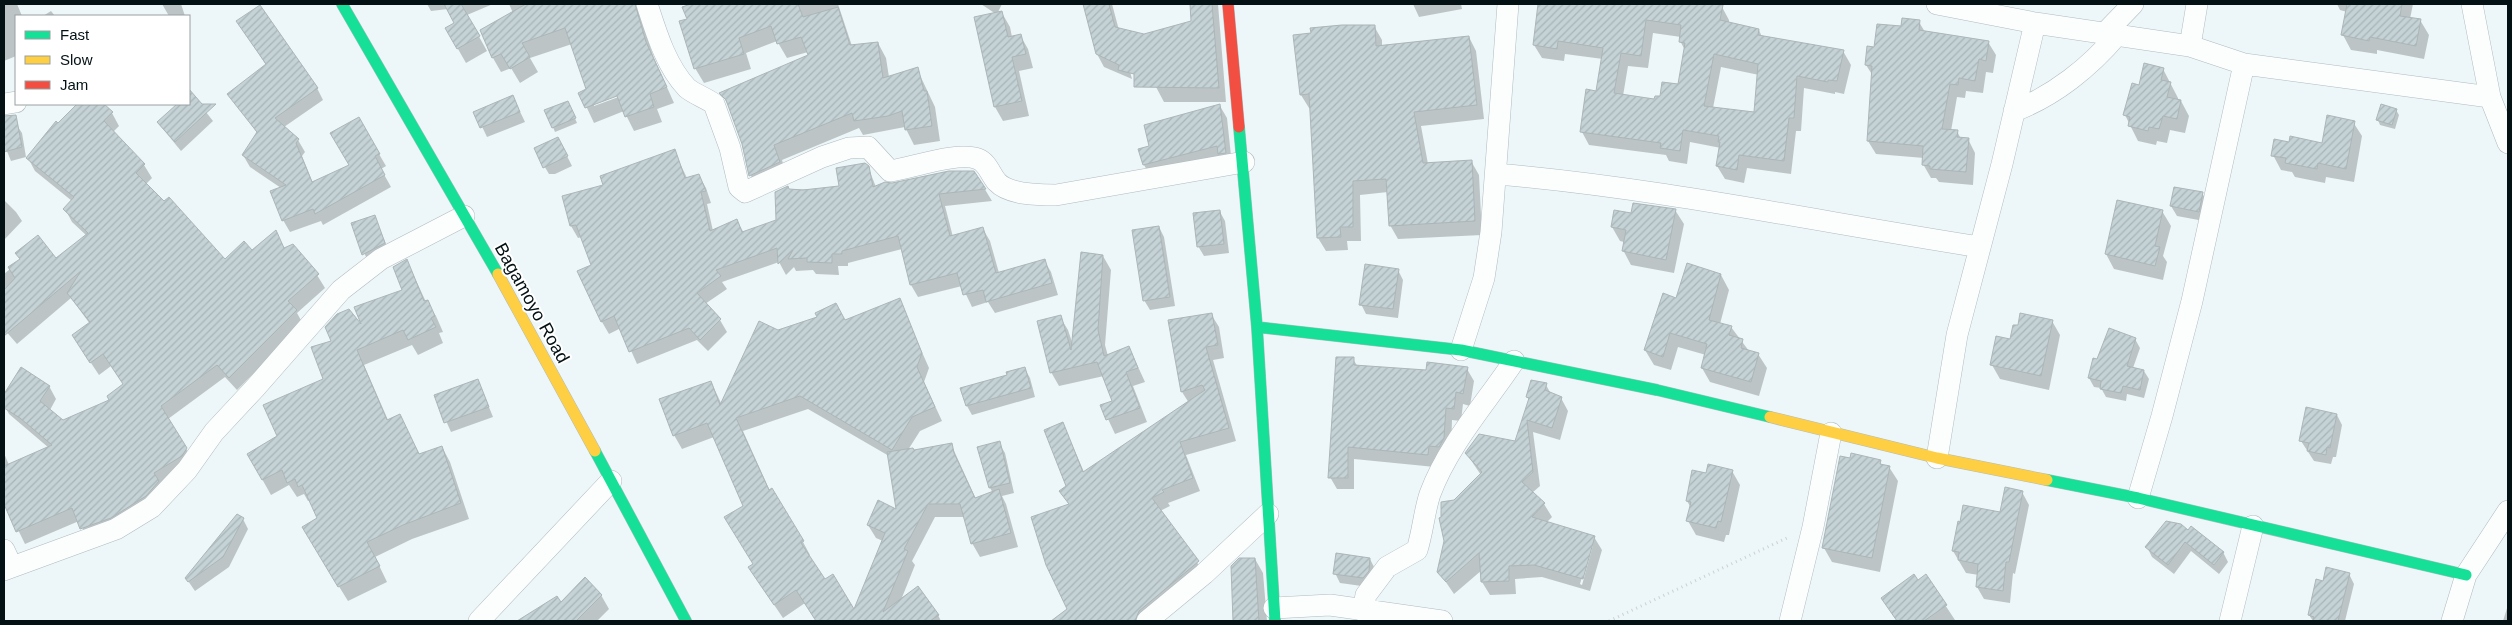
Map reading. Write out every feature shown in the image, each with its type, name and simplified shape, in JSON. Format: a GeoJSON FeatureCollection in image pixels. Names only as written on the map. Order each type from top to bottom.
{"type":"FeatureCollection","features":[{"type":"Feature","properties":{"kind":"main road","name":"Bagamoyo Road"},"geometry":{"type":"LineString","coordinates":[[342,4],[386,75],[611,481],[686,621]]}},
{"type":"Feature","properties":{"kind":"main road"},"geometry":{"type":"LineString","coordinates":[[1228,4],[1244,162],[1257,327],[1275,614]]}},
{"type":"Feature","properties":{"kind":"main road"},"geometry":{"type":"LineString","coordinates":[[1257,327],[1461,350],[1656,390],[1937,458],[2138,498],[2466,575]]}},
{"type":"Feature","properties":{"kind":"street"},"geometry":{"type":"LineString","coordinates":[[647,4],[658,38],[679,78],[689,90],[714,104],[730,148],[740,188],[745,192],[822,157],[850,148],[868,147],[890,171],[956,158],[977,158],[988,166],[998,183],[1006,188],[1038,195],[1056,195],[1244,162]]}},
{"type":"Feature","properties":{"kind":"street"},"geometry":{"type":"LineString","coordinates":[[1461,350],[1484,278],[1497,174],[1508,4]]}},
{"type":"Feature","properties":{"kind":"street"},"geometry":{"type":"LineString","coordinates":[[1937,4],[2035,23],[2190,46],[2244,64],[2490,97]]}},
{"type":"Feature","properties":{"kind":"street"},"geometry":{"type":"LineString","coordinates":[[2014,111],[2044,98],[2103,51],[2111,34],[2133,4]]}},
{"type":"Feature","properties":{"kind":"street"},"geometry":{"type":"LineString","coordinates":[[2190,46],[2197,4]]}},
{"type":"Feature","properties":{"kind":"street"},"geometry":{"type":"LineString","coordinates":[[2472,4],[2490,97],[2508,143]]}},
{"type":"Feature","properties":{"kind":"street"},"geometry":{"type":"LineString","coordinates":[[1937,458],[1957,336],[2035,23]]}},
{"type":"Feature","properties":{"kind":"street"},"geometry":{"type":"LineString","coordinates":[[2138,498],[2192,301],[2244,64]]}},
{"type":"Feature","properties":{"kind":"street"},"geometry":{"type":"LineString","coordinates":[[1497,174],[1548,179],[1711,203],[1980,247]]}},
{"type":"Feature","properties":{"kind":"street"},"geometry":{"type":"LineString","coordinates":[[6,562],[116,529],[152,507],[187,470],[214,432],[341,290],[393,252],[464,216]]}},
{"type":"Feature","properties":{"kind":"street"},"geometry":{"type":"LineString","coordinates":[[1363,611],[1366,595],[1387,567],[1417,550],[1426,510],[1438,477],[1468,425],[1514,361]]}},
{"type":"Feature","properties":{"kind":"street"},"geometry":{"type":"LineString","coordinates":[[1790,621],[1813,528],[1831,433]]}},
{"type":"Feature","properties":{"kind":"street"},"geometry":{"type":"LineString","coordinates":[[479,621],[611,481]]}},
{"type":"Feature","properties":{"kind":"street"},"geometry":{"type":"LineString","coordinates":[[2452,621],[2466,575],[2508,511]]}},
{"type":"Feature","properties":{"kind":"street"},"geometry":{"type":"LineString","coordinates":[[1147,621],[1204,574],[1268,514]]}},
{"type":"Feature","properties":{"kind":"street"},"geometry":{"type":"LineString","coordinates":[[2230,621],[2253,526]]}},
{"type":"Feature","properties":{"kind":"street"},"geometry":{"type":"LineString","coordinates":[[1275,614],[1330,605],[1442,621]]}},
{"type":"Feature","properties":{"kind":"path"},"geometry":{"type":"LineString","coordinates":[[1609,621],[1732,562],[1813,528]]}},
{"type":"Feature","properties":{"kind":"building"},"geometry":{"type":"Polygon","coordinates":[[[444,4],[461,4],[480,36],[457,49],[445,28],[454,23],[444,4]]]}},
{"type":"Feature","properties":{"kind":"building"},"geometry":{"type":"Polygon","coordinates":[[[526,4],[635,4],[646,42],[667,87],[650,94],[654,107],[625,117],[617,96],[585,108],[578,93],[586,89],[565,28],[522,43],[530,57],[510,69],[501,54],[492,58],[480,30],[526,4]]]}},
{"type":"Feature","properties":{"kind":"building"},"geometry":{"type":"Polygon","coordinates":[[[691,4],[798,4],[803,17],[838,7],[850,45],[878,42],[883,78],[918,67],[924,91],[927,91],[932,126],[905,130],[902,111],[888,116],[854,121],[852,113],[774,145],[780,162],[749,176],[742,144],[726,100],[719,93],[808,55],[801,37],[777,44],[771,26],[739,38],[744,54],[694,69],[679,21],[687,19],[682,7],[691,4]]]}},
{"type":"Feature","properties":{"kind":"building"},"geometry":{"type":"Polygon","coordinates":[[[1083,4],[1109,4],[1115,27],[1144,34],[1191,21],[1190,4],[1212,4],[1219,88],[1134,87],[1134,74],[1118,70],[1119,65],[1096,54],[1083,4]]]}},
{"type":"Feature","properties":{"kind":"building"},"geometry":{"type":"Polygon","coordinates":[[[1538,4],[1713,4],[1723,5],[1720,20],[1759,29],[1758,35],[1844,50],[1837,81],[1828,80],[1828,82],[1797,76],[1794,118],[1789,118],[1784,161],[1739,155],[1737,170],[1716,166],[1720,142],[1718,142],[1719,136],[1683,130],[1680,151],[1660,148],[1661,143],[1580,132],[1586,89],[1596,91],[1603,48],[1558,41],[1557,49],[1533,45],[1538,4]],[[1646,20],[1641,56],[1621,53],[1614,93],[1654,99],[1655,96],[1660,96],[1662,82],[1678,84],[1685,43],[1679,42],[1681,25],[1646,20]],[[1714,54],[1704,106],[1754,112],[1758,64],[1714,54]]]}},
{"type":"Feature","properties":{"kind":"building"},"geometry":{"type":"Polygon","coordinates":[[[2347,4],[2402,4],[2400,16],[2421,19],[2416,46],[2370,37],[2369,41],[2341,35],[2347,4]]]}},
{"type":"Feature","properties":{"kind":"building"},"geometry":{"type":"Polygon","coordinates":[[[260,5],[318,88],[275,118],[299,139],[296,143],[312,182],[349,165],[330,133],[359,117],[380,154],[375,156],[385,175],[315,214],[313,209],[282,221],[270,191],[286,185],[242,155],[257,132],[227,94],[266,64],[236,21],[260,5]]]}},
{"type":"Feature","properties":{"kind":"building"},"geometry":{"type":"Polygon","coordinates":[[[1002,11],[1008,37],[1021,34],[1026,54],[1012,57],[1022,101],[994,107],[974,17],[1002,11]]]}},
{"type":"Feature","properties":{"kind":"building"},"geometry":{"type":"Polygon","coordinates":[[[1902,18],[1920,20],[1919,30],[1989,41],[1986,61],[1979,59],[1975,81],[1959,78],[1958,85],[1950,84],[1942,129],[1958,130],[1957,137],[1969,138],[1966,172],[1930,169],[1930,166],[1922,165],[1923,146],[1867,141],[1872,66],[1865,65],[1867,46],[1874,47],[1877,24],[1901,26],[1902,18]]]}},
{"type":"Feature","properties":{"kind":"building"},"geometry":{"type":"Polygon","coordinates":[[[1342,25],[1375,25],[1376,46],[1469,36],[1477,105],[1414,112],[1423,163],[1472,160],[1475,221],[1389,226],[1386,179],[1353,181],[1353,227],[1340,227],[1341,237],[1317,238],[1309,94],[1300,95],[1293,35],[1311,33],[1310,28],[1342,25]]]}},
{"type":"Feature","properties":{"kind":"building"},"geometry":{"type":"Polygon","coordinates":[[[2144,63],[2164,68],[2161,80],[2171,82],[2167,97],[2181,100],[2177,119],[2163,116],[2159,129],[2149,127],[2148,131],[2128,126],[2130,117],[2123,115],[2132,83],[2139,85],[2144,63]]]}},
{"type":"Feature","properties":{"kind":"building"},"geometry":{"type":"Polygon","coordinates":[[[190,90],[202,104],[216,104],[175,142],[157,122],[176,105],[190,105],[190,90]]]}},
{"type":"Feature","properties":{"kind":"building"},"geometry":{"type":"Polygon","coordinates":[[[513,95],[520,112],[480,128],[473,112],[513,95]]]}},
{"type":"Feature","properties":{"kind":"building"},"geometry":{"type":"Polygon","coordinates":[[[568,101],[576,118],[552,128],[544,110],[568,101]]]}},
{"type":"Feature","properties":{"kind":"building"},"geometry":{"type":"Polygon","coordinates":[[[1220,104],[1226,153],[1218,154],[1217,146],[1143,165],[1138,149],[1149,146],[1144,125],[1220,104]]]}},
{"type":"Feature","properties":{"kind":"building"},"geometry":{"type":"Polygon","coordinates":[[[2381,104],[2397,109],[2392,125],[2376,120],[2381,104]]]}},
{"type":"Feature","properties":{"kind":"building"},"geometry":{"type":"Polygon","coordinates":[[[76,105],[105,105],[113,112],[104,121],[145,164],[136,173],[164,201],[169,197],[225,259],[244,241],[252,250],[276,230],[284,248],[293,244],[319,274],[288,301],[297,310],[229,378],[217,365],[161,406],[187,448],[182,456],[154,473],[159,481],[146,496],[111,518],[80,529],[72,508],[16,532],[4,504],[4,466],[52,445],[20,418],[4,408],[4,394],[21,367],[50,386],[40,401],[63,420],[109,400],[107,396],[123,384],[103,354],[90,363],[72,335],[90,322],[67,293],[81,271],[4,336],[4,290],[15,278],[8,267],[20,259],[15,253],[38,235],[56,258],[88,233],[63,209],[74,197],[26,158],[56,121],[58,123],[76,105]]]}},
{"type":"Feature","properties":{"kind":"building"},"geometry":{"type":"Polygon","coordinates":[[[16,115],[22,147],[4,152],[4,116],[16,115]]]}},
{"type":"Feature","properties":{"kind":"building"},"geometry":{"type":"Polygon","coordinates":[[[2327,115],[2355,121],[2346,169],[2318,163],[2317,169],[2285,163],[2286,158],[2271,156],[2274,139],[2289,142],[2290,136],[2322,143],[2327,115]]]}},
{"type":"Feature","properties":{"kind":"building"},"geometry":{"type":"Polygon","coordinates":[[[558,137],[568,156],[543,168],[534,148],[558,137]]]}},
{"type":"Feature","properties":{"kind":"building"},"geometry":{"type":"Polygon","coordinates":[[[675,149],[685,178],[699,174],[706,191],[701,192],[710,231],[737,219],[742,232],[776,220],[775,192],[788,186],[789,189],[803,190],[839,186],[836,168],[865,163],[869,166],[873,187],[885,182],[892,183],[949,171],[974,171],[986,189],[939,194],[950,236],[983,227],[996,273],[1045,259],[1052,283],[986,302],[983,290],[963,295],[957,273],[910,285],[898,236],[842,251],[842,254],[832,254],[832,263],[807,262],[807,258],[788,259],[793,250],[778,264],[777,248],[716,270],[721,276],[697,293],[721,319],[700,340],[689,328],[629,352],[614,316],[601,322],[577,271],[591,265],[576,225],[570,226],[562,196],[603,185],[600,176],[675,149]]]}},
{"type":"Feature","properties":{"kind":"building"},"geometry":{"type":"Polygon","coordinates":[[[2174,187],[2203,192],[2199,212],[2170,206],[2174,187]]]}},
{"type":"Feature","properties":{"kind":"building"},"geometry":{"type":"Polygon","coordinates":[[[2117,200],[2163,210],[2155,246],[2160,247],[2155,266],[2105,254],[2117,200]]]}},
{"type":"Feature","properties":{"kind":"building"},"geometry":{"type":"Polygon","coordinates":[[[1633,203],[1676,209],[1666,260],[1622,251],[1626,230],[1611,227],[1614,210],[1631,213],[1633,203]]]}},
{"type":"Feature","properties":{"kind":"building"},"geometry":{"type":"Polygon","coordinates":[[[1220,210],[1224,244],[1197,247],[1193,213],[1220,210]]]}},
{"type":"Feature","properties":{"kind":"building"},"geometry":{"type":"Polygon","coordinates":[[[375,215],[385,243],[362,255],[351,223],[375,215]]]}},
{"type":"Feature","properties":{"kind":"building"},"geometry":{"type":"Polygon","coordinates":[[[1159,226],[1170,297],[1143,301],[1132,230],[1159,226]]]}},
{"type":"Feature","properties":{"kind":"building"},"geometry":{"type":"Polygon","coordinates":[[[1081,252],[1103,255],[1098,330],[1104,356],[1129,346],[1138,368],[1126,372],[1140,408],[1106,420],[1100,405],[1112,401],[1097,362],[1050,373],[1037,321],[1061,315],[1071,350],[1081,252]]]}},
{"type":"Feature","properties":{"kind":"building"},"geometry":{"type":"Polygon","coordinates":[[[407,259],[424,301],[428,300],[435,316],[431,318],[436,327],[408,340],[403,330],[357,350],[387,420],[400,414],[419,454],[442,446],[461,503],[403,525],[367,542],[380,566],[338,587],[302,527],[317,518],[302,485],[298,487],[295,479],[287,483],[282,470],[262,480],[247,454],[277,436],[263,405],[323,379],[311,347],[331,341],[325,327],[337,314],[349,309],[361,324],[354,307],[402,290],[393,267],[407,259]]]}},
{"type":"Feature","properties":{"kind":"building"},"geometry":{"type":"Polygon","coordinates":[[[1687,263],[1721,274],[1709,320],[1732,326],[1729,335],[1743,339],[1741,348],[1759,353],[1751,382],[1701,368],[1707,344],[1670,333],[1663,357],[1644,350],[1663,293],[1676,298],[1687,263]]]}},
{"type":"Feature","properties":{"kind":"building"},"geometry":{"type":"Polygon","coordinates":[[[1365,264],[1399,269],[1393,309],[1359,305],[1365,264]]]}},
{"type":"Feature","properties":{"kind":"building"},"geometry":{"type":"Polygon","coordinates":[[[900,298],[922,353],[917,367],[935,407],[912,417],[892,450],[800,396],[736,418],[769,490],[772,488],[804,541],[801,543],[825,579],[833,574],[854,609],[885,533],[867,525],[878,500],[896,509],[887,452],[913,448],[914,450],[952,443],[954,453],[975,498],[999,489],[1011,533],[971,544],[960,504],[928,504],[904,549],[908,551],[883,612],[918,586],[939,615],[930,621],[816,621],[796,590],[774,605],[748,567],[753,564],[724,517],[743,506],[707,423],[673,436],[659,399],[711,381],[720,405],[759,321],[778,330],[817,317],[815,313],[836,303],[845,320],[900,298]]]}},
{"type":"Feature","properties":{"kind":"building"},"geometry":{"type":"Polygon","coordinates":[[[1212,313],[1218,345],[1206,347],[1229,428],[1180,442],[1193,478],[1162,490],[1164,492],[1152,498],[1199,561],[1139,611],[1135,621],[1051,621],[1067,609],[1046,565],[1031,517],[1069,504],[1059,491],[1066,486],[1044,430],[1063,422],[1083,472],[1205,390],[1202,385],[1181,392],[1168,320],[1212,313]]]}},
{"type":"Feature","properties":{"kind":"building"},"geometry":{"type":"Polygon","coordinates":[[[2020,313],[2053,320],[2041,376],[1990,365],[1996,336],[2010,339],[2013,325],[2018,325],[2020,313]]]}},
{"type":"Feature","properties":{"kind":"building"},"geometry":{"type":"Polygon","coordinates":[[[2109,328],[2136,338],[2127,366],[2144,370],[2140,390],[2123,386],[2121,393],[2100,389],[2101,381],[2088,378],[2093,358],[2097,359],[2109,328]]]}},
{"type":"Feature","properties":{"kind":"building"},"geometry":{"type":"Polygon","coordinates":[[[1336,357],[1354,357],[1354,365],[1426,370],[1427,362],[1468,367],[1463,394],[1456,392],[1454,409],[1446,408],[1444,438],[1439,447],[1429,446],[1428,455],[1348,447],[1348,478],[1328,478],[1336,357]]]}},
{"type":"Feature","properties":{"kind":"building"},"geometry":{"type":"Polygon","coordinates":[[[1025,367],[1031,388],[966,406],[960,388],[1007,375],[1006,372],[1025,367]]]}},
{"type":"Feature","properties":{"kind":"building"},"geometry":{"type":"Polygon","coordinates":[[[478,379],[489,407],[444,423],[434,395],[478,379]]]}},
{"type":"Feature","properties":{"kind":"building"},"geometry":{"type":"Polygon","coordinates":[[[1531,380],[1547,383],[1545,390],[1562,397],[1552,428],[1527,420],[1533,472],[1522,482],[1545,503],[1532,517],[1595,536],[1583,579],[1534,565],[1509,566],[1509,581],[1481,582],[1479,553],[1446,582],[1437,572],[1444,541],[1439,518],[1441,517],[1441,502],[1454,500],[1482,472],[1465,453],[1479,434],[1515,441],[1529,398],[1526,397],[1531,380]]]}},
{"type":"Feature","properties":{"kind":"building"},"geometry":{"type":"Polygon","coordinates":[[[2306,407],[2337,414],[2330,448],[2327,447],[2326,455],[2307,451],[2309,443],[2299,441],[2306,407]]]}},
{"type":"Feature","properties":{"kind":"building"},"geometry":{"type":"Polygon","coordinates":[[[1000,441],[1010,483],[989,488],[977,447],[1000,441]]]}},
{"type":"Feature","properties":{"kind":"building"},"geometry":{"type":"Polygon","coordinates":[[[1851,453],[1881,460],[1880,464],[1890,466],[1872,558],[1822,548],[1840,456],[1850,458],[1851,453]]]}},
{"type":"Feature","properties":{"kind":"building"},"geometry":{"type":"Polygon","coordinates":[[[1708,464],[1733,470],[1721,522],[1718,521],[1716,528],[1686,521],[1691,502],[1686,501],[1692,470],[1706,473],[1708,464]]]}},
{"type":"Feature","properties":{"kind":"building"},"geometry":{"type":"Polygon","coordinates":[[[2005,487],[2023,491],[2009,562],[2006,562],[2003,591],[1976,587],[1978,564],[1958,560],[1959,552],[1952,551],[1958,521],[1960,522],[1963,505],[2000,512],[2005,487]]]}},
{"type":"Feature","properties":{"kind":"building"},"geometry":{"type":"Polygon","coordinates":[[[237,514],[244,518],[223,557],[188,582],[185,578],[237,514]]]}},
{"type":"Feature","properties":{"kind":"building"},"geometry":{"type":"Polygon","coordinates":[[[2166,521],[2181,524],[2188,530],[2191,526],[2224,552],[2214,565],[2185,542],[2168,565],[2145,547],[2166,521]]]}},
{"type":"Feature","properties":{"kind":"building"},"geometry":{"type":"Polygon","coordinates":[[[1336,553],[1370,558],[1369,571],[1363,578],[1333,574],[1336,553]]]}},
{"type":"Feature","properties":{"kind":"building"},"geometry":{"type":"Polygon","coordinates":[[[1239,558],[1255,558],[1259,621],[1233,621],[1231,566],[1239,558]]]}},
{"type":"Feature","properties":{"kind":"building"},"geometry":{"type":"Polygon","coordinates":[[[2326,567],[2350,573],[2338,621],[2313,621],[2314,617],[2308,615],[2316,579],[2323,581],[2326,567]]]}},
{"type":"Feature","properties":{"kind":"building"},"geometry":{"type":"Polygon","coordinates":[[[1914,574],[1918,580],[1926,574],[1947,605],[1924,621],[1897,621],[1881,598],[1914,574]]]}},
{"type":"Feature","properties":{"kind":"building"},"geometry":{"type":"Polygon","coordinates":[[[585,577],[602,595],[576,621],[517,621],[557,596],[561,602],[585,577]]]}},
{"type":"Feature","properties":{"kind":"traffic: fast"},"geometry":{"type":"LineString","coordinates":[[342,4],[498,274]]}},
{"type":"Feature","properties":{"kind":"traffic: fast"},"geometry":{"type":"LineString","coordinates":[[1239,127],[1257,327],[1275,621]]}},
{"type":"Feature","properties":{"kind":"traffic: fast"},"geometry":{"type":"LineString","coordinates":[[1257,327],[1461,350],[1657,390],[1770,417]]}},
{"type":"Feature","properties":{"kind":"traffic: fast"},"geometry":{"type":"LineString","coordinates":[[595,451],[686,621]]}},
{"type":"Feature","properties":{"kind":"traffic: fast"},"geometry":{"type":"LineString","coordinates":[[2047,480],[2138,498],[2466,575]]}},
{"type":"Feature","properties":{"kind":"traffic: slow"},"geometry":{"type":"LineString","coordinates":[[498,274],[595,451]]}},
{"type":"Feature","properties":{"kind":"traffic: slow"},"geometry":{"type":"LineString","coordinates":[[1770,417],[1937,458],[2047,480]]}},
{"type":"Feature","properties":{"kind":"traffic: jam"},"geometry":{"type":"LineString","coordinates":[[1228,4],[1239,127]]}}]}
